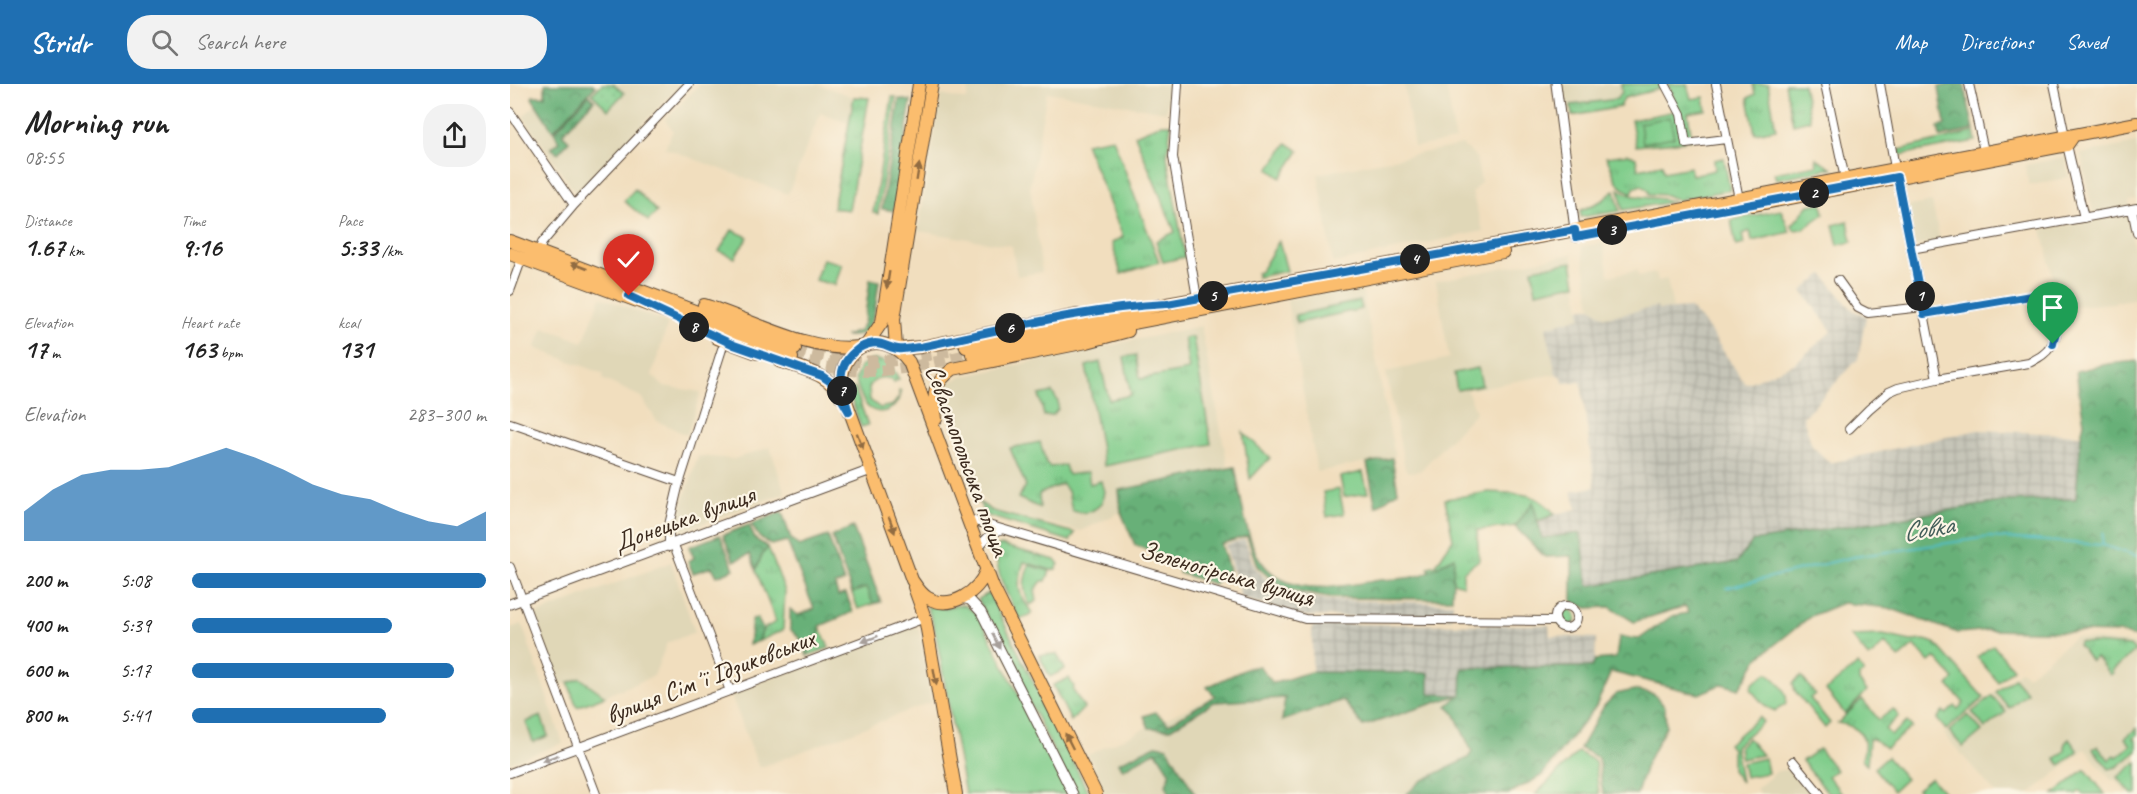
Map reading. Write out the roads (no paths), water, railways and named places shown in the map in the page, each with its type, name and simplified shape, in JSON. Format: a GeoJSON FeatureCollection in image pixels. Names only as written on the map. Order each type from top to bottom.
{"type":"FeatureCollection","features":[{"type":"Feature","properties":{"kind":"main road"},"geometry":{"type":"LineString","coordinates":[[919,84],[882,322],[864,345],[847,359],[841,377],[842,390],[849,412],[925,618],[956,794]]}},
{"type":"Feature","properties":{"kind":"main road"},"geometry":{"type":"LineString","coordinates":[[932,84],[894,319],[897,349],[921,347],[1100,310],[1129,306],[1168,309]]}},
{"type":"Feature","properties":{"kind":"main road"},"geometry":{"type":"LineString","coordinates":[[939,441],[935,392],[938,383],[953,369],[962,365],[1087,342],[1133,329],[1168,309],[1197,298],[1575,234],[2069,139],[2137,123]]}},
{"type":"Feature","properties":{"kind":"main road"},"geometry":{"type":"LineString","coordinates":[[969,351],[1168,309],[1376,277],[1738,200],[1845,179],[1896,173],[1984,151],[2069,139]]}},
{"type":"Feature","properties":{"kind":"main road"},"geometry":{"type":"LineString","coordinates":[[510,240],[632,292],[793,353]]}},
{"type":"Feature","properties":{"kind":"main road"},"geometry":{"type":"LineString","coordinates":[[516,256],[632,292],[734,345],[822,376],[832,383],[849,412]]}},
{"type":"Feature","properties":{"kind":"main road","name":"Севастопольська площа"},"geometry":{"type":"LineString","coordinates":[[632,292],[707,306],[802,340],[848,348],[883,344],[897,349],[909,362],[986,571],[980,584],[971,593],[961,598]]}},
{"type":"Feature","properties":{"kind":"main road"},"geometry":{"type":"LineString","coordinates":[[986,571],[1096,794]]}},
{"type":"Feature","properties":{"kind":"main road"},"geometry":{"type":"LineString","coordinates":[[912,580],[927,597],[936,601],[949,602],[961,598]]}},
{"type":"Feature","properties":{"kind":"street"},"geometry":{"type":"LineString","coordinates":[[539,251],[542,243],[574,205],[689,84]]}},
{"type":"Feature","properties":{"kind":"street"},"geometry":{"type":"LineString","coordinates":[[1178,84],[1173,157],[1197,298]]}},
{"type":"Feature","properties":{"kind":"street"},"geometry":{"type":"LineString","coordinates":[[1556,84],[1575,234]]}},
{"type":"Feature","properties":{"kind":"street"},"geometry":{"type":"LineString","coordinates":[[1665,84],[1681,114],[1686,144],[1726,139]]}},
{"type":"Feature","properties":{"kind":"street"},"geometry":{"type":"LineString","coordinates":[[1716,84],[1738,200]]}},
{"type":"Feature","properties":{"kind":"street"},"geometry":{"type":"LineString","coordinates":[[1825,84],[1845,179]]}},
{"type":"Feature","properties":{"kind":"street"},"geometry":{"type":"LineString","coordinates":[[1880,84],[1937,379]]}},
{"type":"Feature","properties":{"kind":"street"},"geometry":{"type":"LineString","coordinates":[[1969,84],[1984,151]]}},
{"type":"Feature","properties":{"kind":"street"},"geometry":{"type":"LineString","coordinates":[[2054,84],[2069,139],[2084,218]]}},
{"type":"Feature","properties":{"kind":"street"},"geometry":{"type":"LineString","coordinates":[[510,112],[574,205]]}},
{"type":"Feature","properties":{"kind":"street"},"geometry":{"type":"LineString","coordinates":[[1911,249],[2135,209],[2137,233]]}},
{"type":"Feature","properties":{"kind":"street"},"geometry":{"type":"LineString","coordinates":[[510,291],[516,256]]}},
{"type":"Feature","properties":{"kind":"street"},"geometry":{"type":"LineString","coordinates":[[1838,280],[1858,308],[1868,313],[1923,311],[2054,292],[2058,296],[2060,307],[2053,344],[2043,356],[2029,363],[1937,379],[1889,392],[1849,429]]}},
{"type":"Feature","properties":{"kind":"street"},"geometry":{"type":"LineString","coordinates":[[722,348],[679,482],[669,525],[672,546],[730,692]]}},
{"type":"Feature","properties":{"kind":"street"},"geometry":{"type":"LineString","coordinates":[[510,423],[679,482]]}},
{"type":"Feature","properties":{"kind":"street","name":"Донецька вулиця"},"geometry":{"type":"LineString","coordinates":[[510,604],[672,546],[871,470]]}},
{"type":"Feature","properties":{"kind":"street","name":"Зеленогірська вулиця"},"geometry":{"type":"LineString","coordinates":[[968,519],[1305,620],[1556,621]]}},
{"type":"Feature","properties":{"kind":"street"},"geometry":{"type":"LineString","coordinates":[[978,547],[993,532],[1000,530]]}},
{"type":"Feature","properties":{"kind":"street"},"geometry":{"type":"LineString","coordinates":[[510,567],[596,794]]}},
{"type":"Feature","properties":{"kind":"street"},"geometry":{"type":"LineString","coordinates":[[961,598],[970,600],[981,612],[1073,794]]}},
{"type":"Feature","properties":{"kind":"street","name":"вулиця Сімʼї Ідзиковських"},"geometry":{"type":"LineString","coordinates":[[510,772],[925,618]]}},
{"type":"Feature","properties":{"kind":"street"},"geometry":{"type":"LineString","coordinates":[[1793,760],[1820,794]]}},
{"type":"Feature","properties":{"kind":"waterway"},"geometry":{"type":"LineString","coordinates":[[2102,545],[2103,533]]}},
{"type":"Feature","properties":{"kind":"waterway","name":"Совка"},"geometry":{"type":"LineString","coordinates":[[1726,588],[1853,557],[1989,537],[2102,545],[2137,556]]}},
{"type":"Feature","properties":{"kind":"tunnel"},"geometry":{"type":"LineString","coordinates":[[795,349],[839,359],[873,362],[900,360],[953,350]]}},
{"type":"Feature","properties":{"kind":"tunnel"},"geometry":{"type":"LineString","coordinates":[[792,358],[821,365],[870,371],[934,363],[971,354]]}}]}
